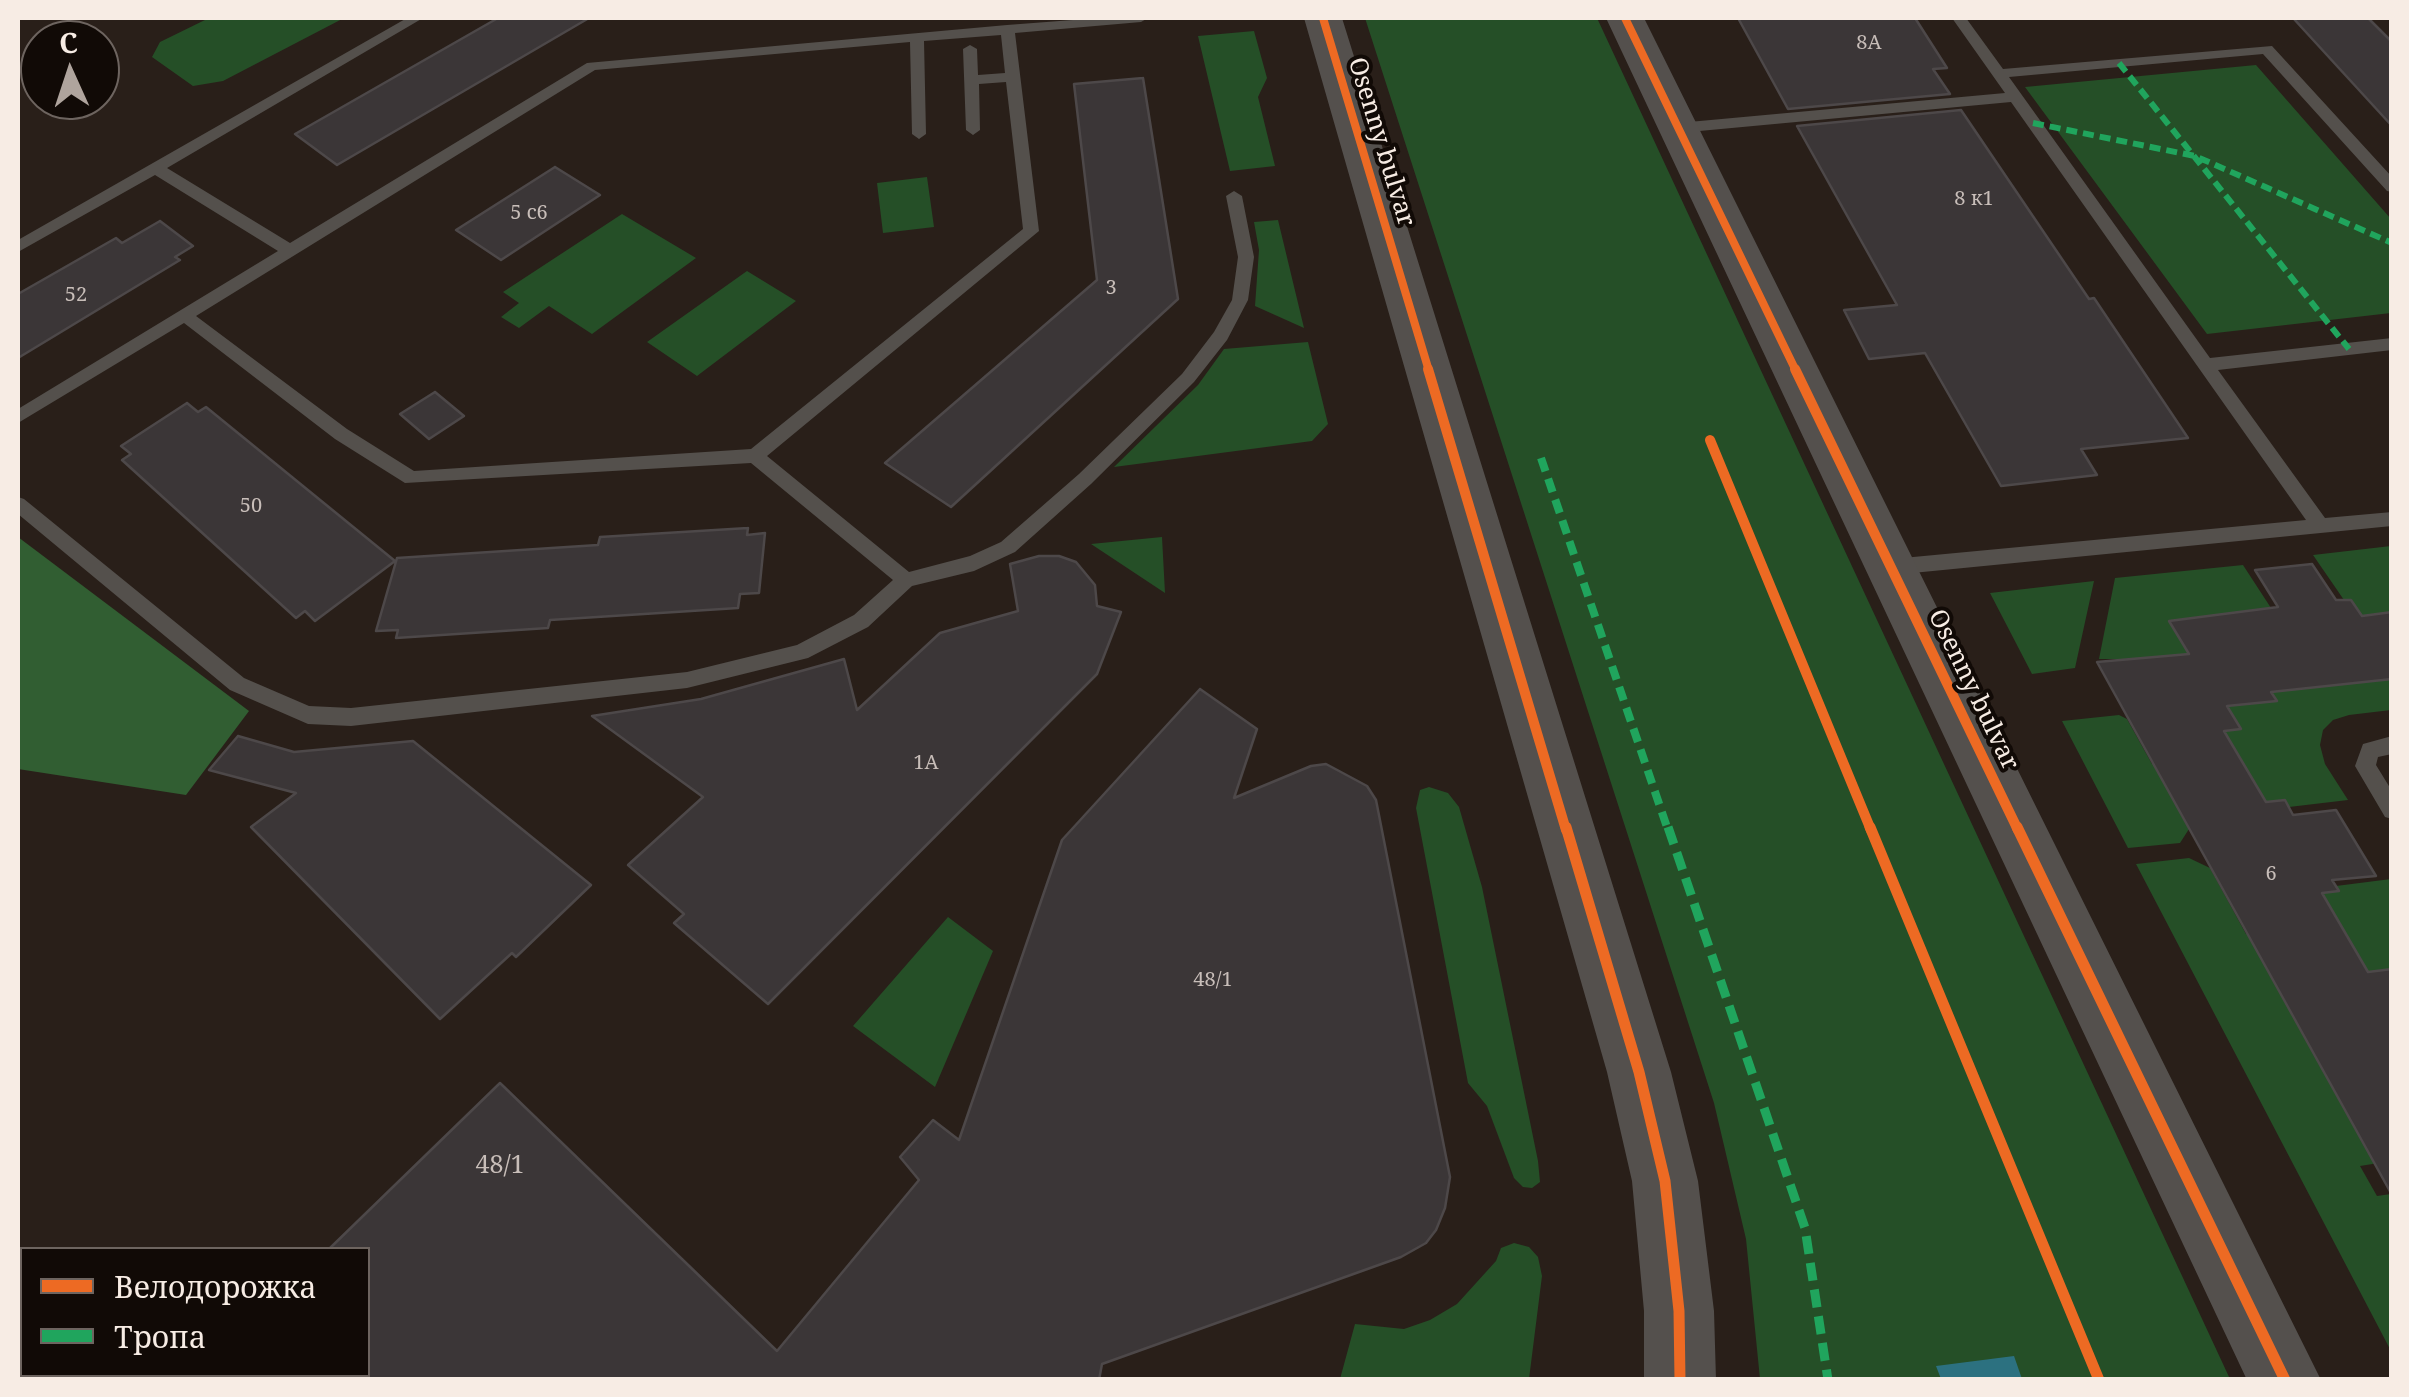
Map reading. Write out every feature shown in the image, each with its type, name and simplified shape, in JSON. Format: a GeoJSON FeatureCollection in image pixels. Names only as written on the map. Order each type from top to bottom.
{"type":"FeatureCollection","features":[{"type":"Feature","properties":{"kind":"street","name":"Osenny bulvar"},"geometry":{"type":"LineString","coordinates":[[1322,18],[1639,1072],[1665,1181],[1680,1310],[1680,1380]]}},
{"type":"Feature","properties":{"kind":"street","name":"Osenny bulvar"},"geometry":{"type":"LineString","coordinates":[[1625,18],[2285,1380]]}},
{"type":"Feature","properties":{"kind":"lane"},"geometry":{"type":"LineString","coordinates":[[18,247],[416,18]]}},
{"type":"Feature","properties":{"kind":"lane"},"geometry":{"type":"LineString","coordinates":[[897,18],[898,39]]}},
{"type":"Feature","properties":{"kind":"lane"},"geometry":{"type":"LineString","coordinates":[[18,417],[592,66],[1141,18]]}},
{"type":"Feature","properties":{"kind":"lane"},"geometry":{"type":"LineString","coordinates":[[1959,18],[2322,528]]}},
{"type":"Feature","properties":{"kind":"lane"},"geometry":{"type":"LineString","coordinates":[[184,316],[342,434],[411,478],[755,456],[1032,232],[1008,30]]}},
{"type":"Feature","properties":{"kind":"lane"},"geometry":{"type":"LineString","coordinates":[[917,38],[919,134]]}},
{"type":"Feature","properties":{"kind":"lane"},"geometry":{"type":"LineString","coordinates":[[970,49],[973,130]]}},
{"type":"Feature","properties":{"kind":"lane"},"geometry":{"type":"LineString","coordinates":[[1998,74],[2267,49],[2392,188]]}},
{"type":"Feature","properties":{"kind":"lane"},"geometry":{"type":"LineString","coordinates":[[971,80],[1013,77]]}},
{"type":"Feature","properties":{"kind":"lane"},"geometry":{"type":"LineString","coordinates":[[1678,128],[2014,97]]}},
{"type":"Feature","properties":{"kind":"lane"},"geometry":{"type":"LineString","coordinates":[[154,167],[290,251]]}},
{"type":"Feature","properties":{"kind":"lane"},"geometry":{"type":"LineString","coordinates":[[18,504],[237,684],[308,715],[351,717],[687,680],[801,652],[861,621],[906,580],[974,563],[1008,547],[1188,378],[1221,336],[1240,300],[1246,256],[1234,196]]}},
{"type":"Feature","properties":{"kind":"lane"},"geometry":{"type":"LineString","coordinates":[[2204,365],[2392,344]]}},
{"type":"Feature","properties":{"kind":"lane"},"geometry":{"type":"LineString","coordinates":[[755,456],[906,580]]}},
{"type":"Feature","properties":{"kind":"lane"},"geometry":{"type":"LineString","coordinates":[[1892,567],[2392,520]]}},
{"type":"Feature","properties":{"kind":"lane"},"geometry":{"type":"LineString","coordinates":[[2392,745],[2370,750],[2365,766],[2392,810]]}},
{"type":"Feature","properties":{"kind":"green space"},"geometry":{"type":"Polygon","coordinates":[[[209,18],[344,18],[223,81],[193,86],[152,57],[160,42],[209,18]]]}},
{"type":"Feature","properties":{"kind":"green space"},"geometry":{"type":"Polygon","coordinates":[[[1365,18],[1597,18],[2230,1379],[1760,1379],[1746,1239],[1714,1103],[1365,18]]]}},
{"type":"Feature","properties":{"kind":"green space"},"geometry":{"type":"Polygon","coordinates":[[[1254,31],[1267,78],[1258,97],[1275,166],[1230,171],[1198,36],[1254,31]]]}},
{"type":"Feature","properties":{"kind":"green space"},"geometry":{"type":"Polygon","coordinates":[[[2256,65],[2391,219],[2391,313],[2207,334],[2025,87],[2256,65]]]}},
{"type":"Feature","properties":{"kind":"green space"},"geometry":{"type":"Polygon","coordinates":[[[927,177],[934,227],[883,233],[877,183],[927,177]]]}},
{"type":"Feature","properties":{"kind":"green space"},"geometry":{"type":"Polygon","coordinates":[[[622,214],[696,258],[592,334],[549,306],[519,328],[501,317],[519,303],[503,292],[622,214]]]}},
{"type":"Feature","properties":{"kind":"green space"},"geometry":{"type":"Polygon","coordinates":[[[1278,220],[1304,328],[1255,306],[1259,250],[1254,222],[1278,220]]]}},
{"type":"Feature","properties":{"kind":"green space"},"geometry":{"type":"Polygon","coordinates":[[[747,271],[796,301],[697,376],[647,342],[747,271]]]}},
{"type":"Feature","properties":{"kind":"green space"},"geometry":{"type":"Polygon","coordinates":[[[1308,342],[1328,424],[1312,441],[1114,467],[1198,385],[1224,349],[1308,342]]]}},
{"type":"Feature","properties":{"kind":"green space"},"geometry":{"type":"Polygon","coordinates":[[[18,537],[249,711],[186,795],[18,769],[18,537]]]}},
{"type":"Feature","properties":{"kind":"green space"},"geometry":{"type":"Polygon","coordinates":[[[1162,537],[1165,593],[1091,544],[1162,537]]]}},
{"type":"Feature","properties":{"kind":"green space"},"geometry":{"type":"Polygon","coordinates":[[[2391,546],[2391,612],[2361,616],[2351,600],[2344,600],[2313,555],[2391,546]]]}},
{"type":"Feature","properties":{"kind":"green space"},"geometry":{"type":"Polygon","coordinates":[[[2243,565],[2271,608],[2170,622],[2191,657],[2136,663],[2133,659],[2099,659],[2115,578],[2243,565]]]}},
{"type":"Feature","properties":{"kind":"green space"},"geometry":{"type":"Polygon","coordinates":[[[2094,581],[2075,668],[2032,674],[1990,593],[2094,581]]]}},
{"type":"Feature","properties":{"kind":"green space"},"geometry":{"type":"Polygon","coordinates":[[[2391,679],[2391,710],[2349,715],[2333,720],[2323,730],[2320,745],[2325,764],[2348,800],[2289,807],[2285,800],[2266,802],[2224,731],[2240,729],[2227,706],[2276,701],[2271,692],[2391,679]]]}},
{"type":"Feature","properties":{"kind":"green space"},"geometry":{"type":"Polygon","coordinates":[[[2119,715],[2127,719],[2152,764],[2164,763],[2191,812],[2180,813],[2189,829],[2180,843],[2128,848],[2062,721],[2119,715]]]}},
{"type":"Feature","properties":{"kind":"green space"},"geometry":{"type":"Polygon","coordinates":[[[1429,787],[1448,793],[1459,807],[1482,887],[1538,1161],[1540,1182],[1532,1188],[1523,1187],[1514,1178],[1487,1106],[1468,1083],[1416,808],[1420,790],[1429,787]]]}},
{"type":"Feature","properties":{"kind":"green space"},"geometry":{"type":"Polygon","coordinates":[[[2189,858],[2210,868],[2246,934],[2265,931],[2278,989],[2358,1134],[2377,1131],[2391,1161],[2360,1166],[2377,1196],[2391,1194],[2391,1351],[2136,864],[2189,858]]]}},
{"type":"Feature","properties":{"kind":"green space"},"geometry":{"type":"Polygon","coordinates":[[[2391,879],[2391,972],[2368,972],[2322,893],[2338,891],[2336,886],[2391,879]]]}},
{"type":"Feature","properties":{"kind":"green space"},"geometry":{"type":"Polygon","coordinates":[[[948,917],[993,951],[935,1087],[853,1026],[948,917]]]}},
{"type":"Feature","properties":{"kind":"green space"},"geometry":{"type":"Polygon","coordinates":[[[1514,1243],[1529,1247],[1538,1257],[1542,1276],[1529,1379],[1340,1379],[1355,1324],[1404,1329],[1430,1320],[1457,1304],[1496,1261],[1501,1248],[1514,1243]]]}},
{"type":"Feature","properties":{"kind":"water"},"geometry":{"type":"Polygon","coordinates":[[[2014,1356],[2022,1379],[1941,1379],[1936,1366],[2014,1356]]]}},
{"type":"Feature","properties":{"kind":"building"},"geometry":{"type":"Polygon","coordinates":[[[498,18],[589,18],[337,165],[295,134],[498,18]]]}},
{"type":"Feature","properties":{"kind":"building"},"geometry":{"type":"Polygon","coordinates":[[[1738,18],[1915,18],[1947,68],[1933,69],[1950,94],[1788,109],[1738,18]]]}},
{"type":"Feature","properties":{"kind":"building"},"geometry":{"type":"Polygon","coordinates":[[[2293,18],[2368,18],[2392,42],[2392,126],[2293,18]]]}},
{"type":"Feature","properties":{"kind":"building"},"geometry":{"type":"Polygon","coordinates":[[[1143,78],[1178,299],[951,507],[885,463],[1097,280],[1074,84],[1143,78]]]}},
{"type":"Feature","properties":{"kind":"building"},"geometry":{"type":"Polygon","coordinates":[[[1961,110],[2188,438],[2081,449],[2097,475],[2001,486],[1925,353],[1869,359],[1844,310],[1897,305],[1797,126],[1961,110]]]}},
{"type":"Feature","properties":{"kind":"building"},"geometry":{"type":"Polygon","coordinates":[[[555,167],[600,195],[501,260],[456,230],[555,167]]]}},
{"type":"Feature","properties":{"kind":"building"},"geometry":{"type":"Polygon","coordinates":[[[160,221],[193,246],[175,257],[180,260],[18,358],[18,294],[116,238],[122,243],[160,221]]]}},
{"type":"Feature","properties":{"kind":"building"},"geometry":{"type":"Polygon","coordinates":[[[435,392],[464,416],[429,439],[400,414],[435,392]]]}},
{"type":"Feature","properties":{"kind":"building"},"geometry":{"type":"Polygon","coordinates":[[[187,403],[198,412],[206,407],[395,561],[315,621],[305,611],[296,618],[122,460],[131,454],[121,446],[187,403]]]}},
{"type":"Feature","properties":{"kind":"building"},"geometry":{"type":"Polygon","coordinates":[[[748,528],[747,535],[765,533],[759,593],[740,594],[738,608],[550,620],[548,628],[396,638],[398,630],[376,631],[397,558],[598,545],[600,537],[748,528]]]}},
{"type":"Feature","properties":{"kind":"building"},"geometry":{"type":"Polygon","coordinates":[[[1039,556],[1059,556],[1076,562],[1095,585],[1097,606],[1121,612],[1097,674],[768,1004],[674,923],[684,914],[628,865],[703,797],[592,716],[701,699],[844,659],[857,710],[940,633],[1018,611],[1010,564],[1039,556]]]}},
{"type":"Feature","properties":{"kind":"building"},"geometry":{"type":"Polygon","coordinates":[[[2312,564],[2336,600],[2351,600],[2362,616],[2392,612],[2392,679],[2271,692],[2277,701],[2227,706],[2241,729],[2224,731],[2266,802],[2285,800],[2293,815],[2336,810],[2376,876],[2332,880],[2339,891],[2322,893],[2368,972],[2392,969],[2392,1195],[2097,662],[2189,654],[2169,621],[2278,607],[2255,570],[2312,564]]]}},
{"type":"Feature","properties":{"kind":"building"},"geometry":{"type":"Polygon","coordinates":[[[1200,689],[1257,729],[1234,798],[1311,766],[1326,764],[1367,786],[1376,800],[1450,1177],[1445,1208],[1426,1243],[1401,1257],[1102,1364],[1099,1380],[368,1380],[370,1247],[331,1247],[500,1083],[777,1351],[919,1180],[900,1157],[933,1120],[959,1140],[1062,840],[1200,689]]]}},
{"type":"Feature","properties":{"kind":"building"},"geometry":{"type":"Polygon","coordinates":[[[238,736],[294,752],[413,741],[591,885],[516,957],[512,953],[440,1019],[251,827],[296,793],[209,770],[238,736]]]}},
{"type":"Feature","properties":{"kind":"marked path"},"geometry":{"type":"LineString","coordinates":[[2119,63],[2349,349]]}},
{"type":"Feature","properties":{"kind":"marked path"},"geometry":{"type":"LineString","coordinates":[[2033,123],[2195,156],[2392,243]]}},
{"type":"Feature","properties":{"kind":"marked path"},"geometry":{"type":"LineString","coordinates":[[1541,458],[1805,1228],[1828,1380]]}},
{"type":"Feature","properties":{"kind":"cycle path"},"geometry":{"type":"LineString","coordinates":[[1323,18],[1639,1072],[1665,1181],[1679,1311],[1680,1380]]}},
{"type":"Feature","properties":{"kind":"cycle path"},"geometry":{"type":"LineString","coordinates":[[1625,18],[2285,1380]]}},
{"type":"Feature","properties":{"kind":"cycle path"},"geometry":{"type":"LineString","coordinates":[[1710,440],[2099,1380]]}}]}
